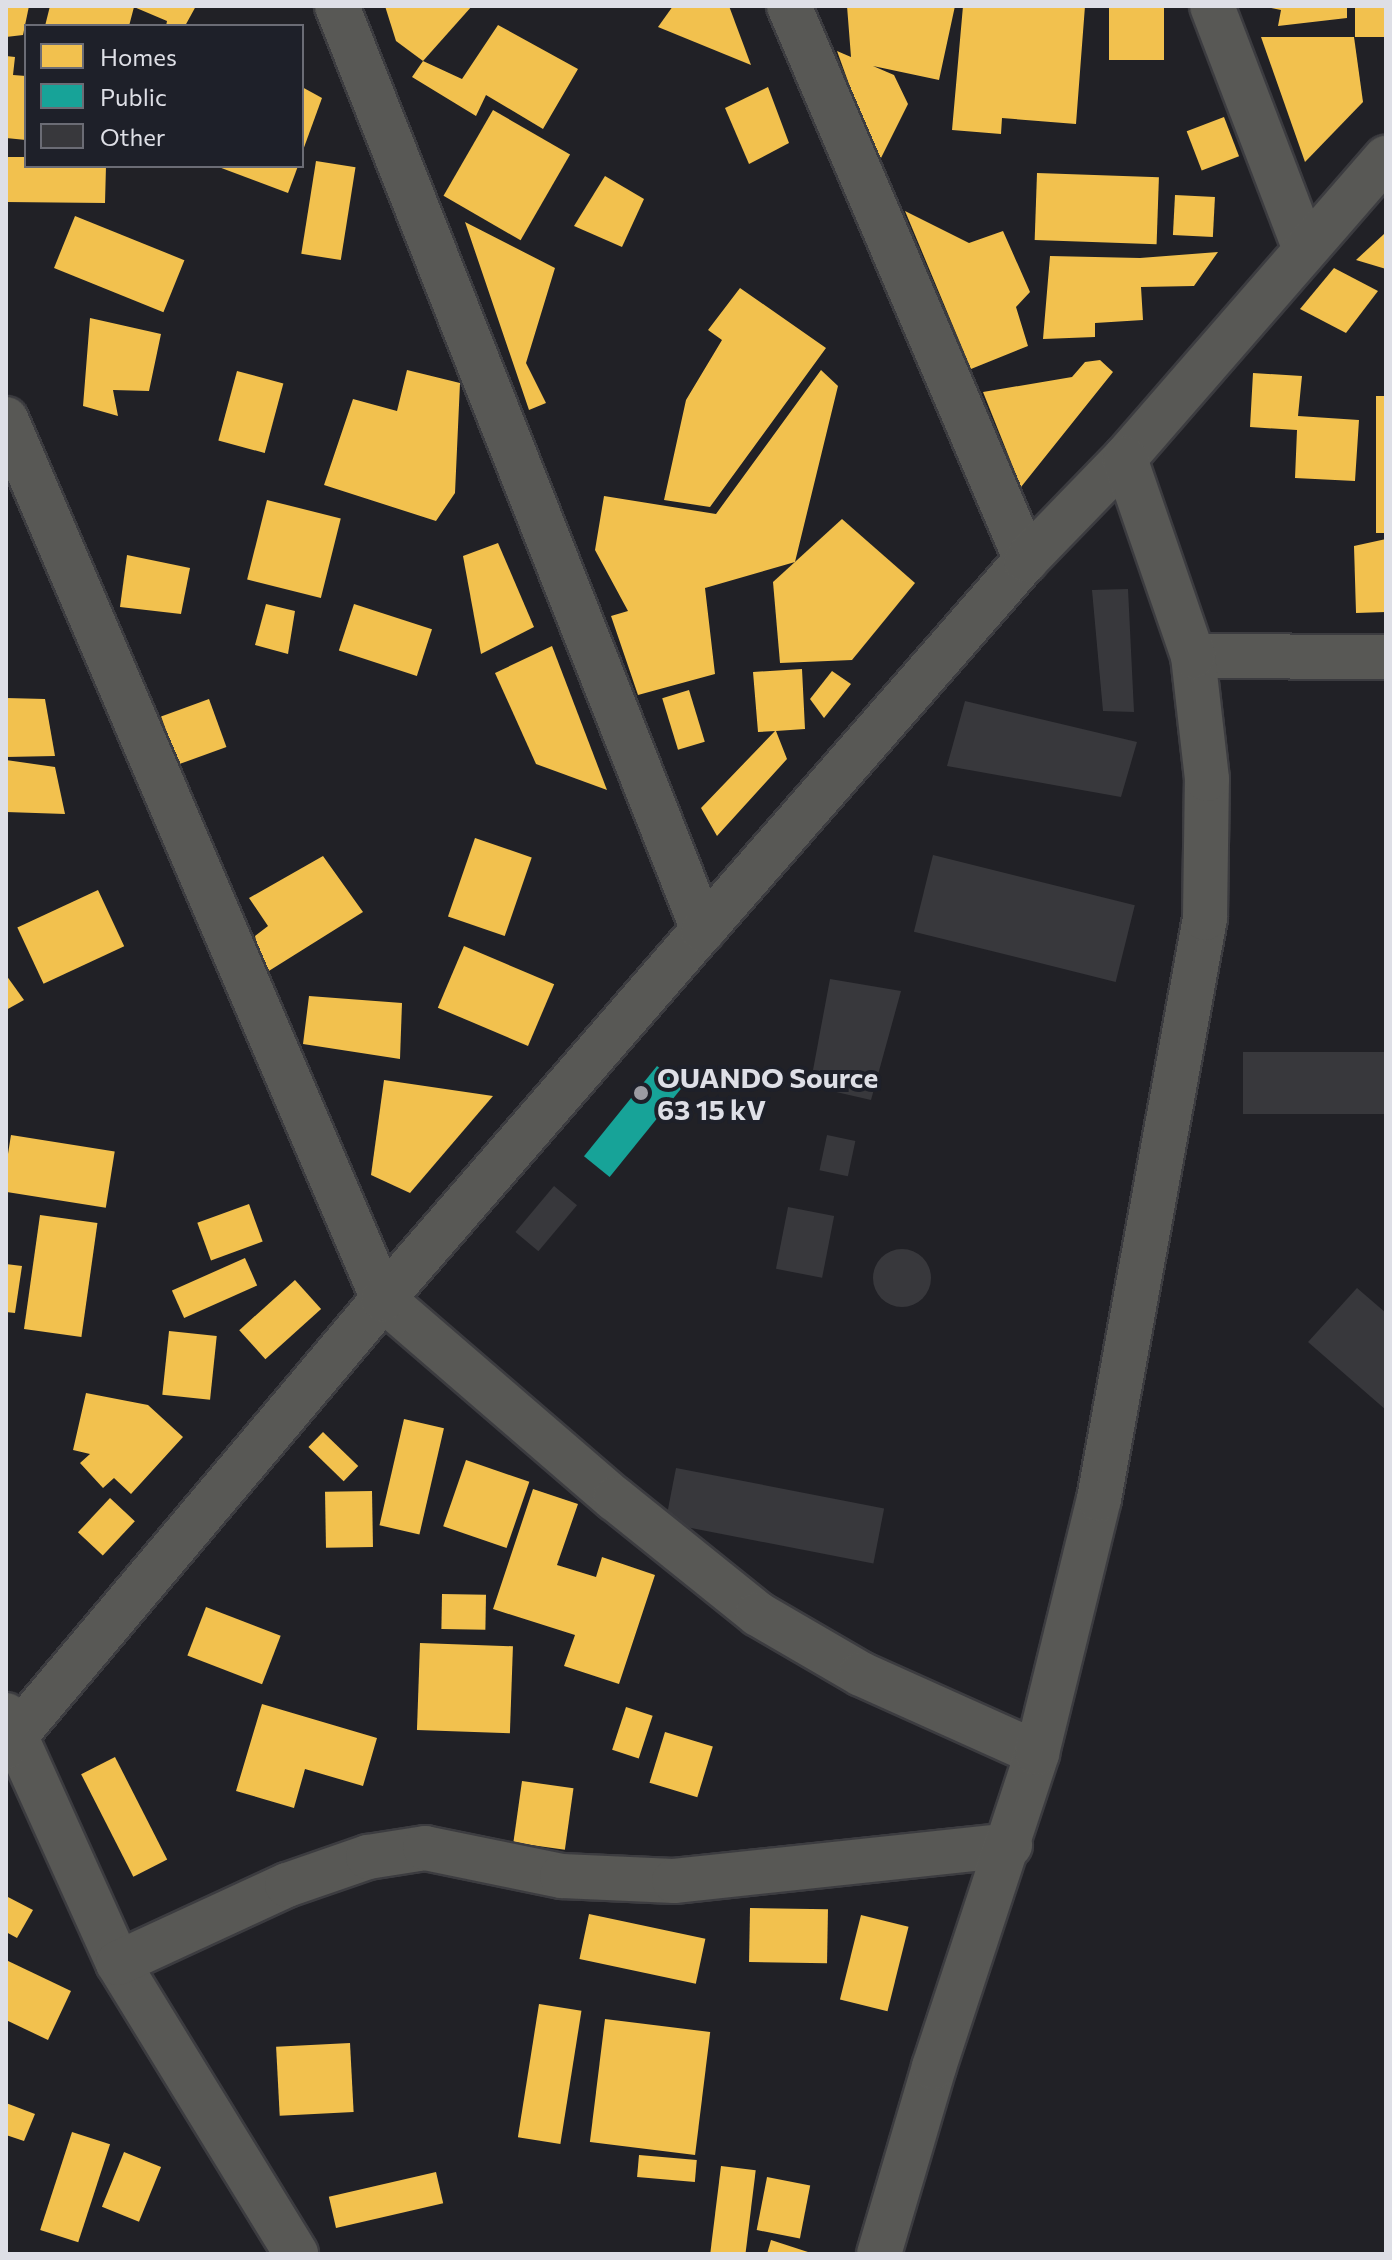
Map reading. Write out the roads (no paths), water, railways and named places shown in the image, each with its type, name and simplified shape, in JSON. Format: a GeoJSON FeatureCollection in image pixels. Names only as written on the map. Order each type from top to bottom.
{"type":"FeatureCollection","features":[{"type":"Feature","properties":{"kind":"street"},"geometry":{"type":"LineString","coordinates":[[337,6],[703,930]]}},
{"type":"Feature","properties":{"kind":"street"},"geometry":{"type":"LineString","coordinates":[[789,6],[1026,560]]}},
{"type":"Feature","properties":{"kind":"street"},"geometry":{"type":"LineString","coordinates":[[1212,6],[1305,249]]}},
{"type":"Feature","properties":{"kind":"street"},"geometry":{"type":"LineString","coordinates":[[296,2254],[118,1963],[9,1733],[1026,560],[1125,458],[1386,158]]}},
{"type":"Feature","properties":{"kind":"street"},"geometry":{"type":"LineString","coordinates":[[6,419],[383,1299],[615,1499],[758,1614],[861,1674],[1037,1753]]}},
{"type":"Feature","properties":{"kind":"street"},"geometry":{"type":"LineString","coordinates":[[879,2254],[934,2067],[1010,1845],[1037,1753],[1099,1499],[1205,918],[1207,779],[1193,656],[1125,458]]}},
{"type":"Feature","properties":{"kind":"street"},"geometry":{"type":"LineString","coordinates":[[1193,656],[1386,657]]}},
{"type":"Feature","properties":{"kind":"street"},"geometry":{"type":"LineString","coordinates":[[118,1963],[287,1885],[368,1857],[425,1848],[562,1876],[674,1881],[1010,1845]]}},
{"type":"Feature","properties":{"kind":"place","name":"OUANDO Source 63 15 kV"},"geometry":{"type":"Point","coordinates":[641,1093]}}]}
